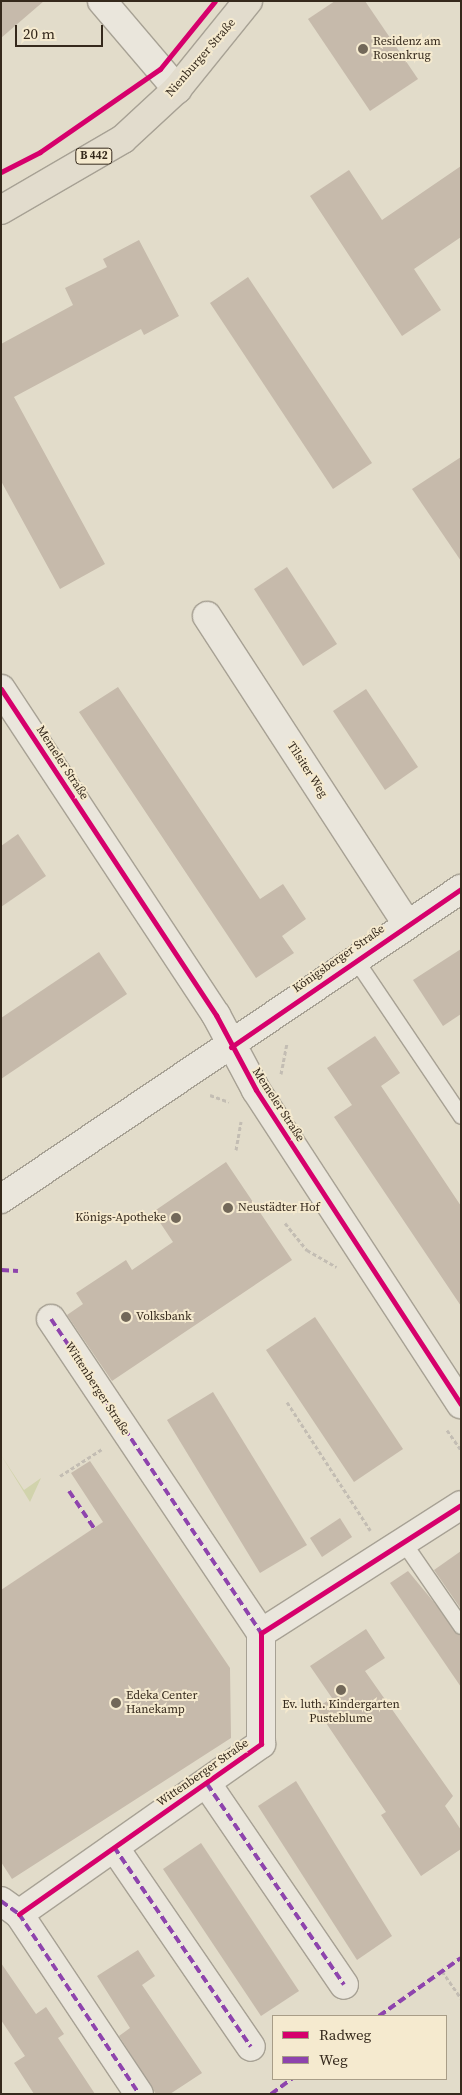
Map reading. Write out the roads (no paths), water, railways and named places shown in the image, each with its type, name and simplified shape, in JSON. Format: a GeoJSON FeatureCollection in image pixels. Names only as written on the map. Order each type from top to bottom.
{"type":"FeatureCollection","features":[{"type":"Feature","properties":{"kind":"main road","name":"Nienburger Straße"},"geometry":{"type":"LineString","coordinates":[[1,210],[123,138],[177,88],[248,1]]}},
{"type":"Feature","properties":{"kind":"street"},"geometry":{"type":"LineString","coordinates":[[102,1],[177,88]]}},
{"type":"Feature","properties":{"kind":"street","name":"Tilsiter Weg"},"geometry":{"type":"LineString","coordinates":[[207,616],[407,924]]}},
{"type":"Feature","properties":{"kind":"street","name":"Memeler Straße"},"geometry":{"type":"LineString","coordinates":[[1,689],[216,1015],[231,1047],[461,1404]]}},
{"type":"Feature","properties":{"kind":"street","name":"Königsberger Straße"},"geometry":{"type":"LineString","coordinates":[[1,1199],[231,1047],[355,959],[461,889]]}},
{"type":"Feature","properties":{"kind":"street","name":"Wittenberger Straße"},"geometry":{"type":"LineString","coordinates":[[51,1319],[126,1434],[261,1633],[261,1744],[207,1784],[114,1847],[6,1903],[139,2094]]}},
{"type":"Feature","properties":{"kind":"street"},"geometry":{"type":"LineString","coordinates":[[261,1633],[461,1505]]}},
{"type":"Feature","properties":{"kind":"street","name":"Wittenberger Straße"},"geometry":{"type":"LineString","coordinates":[[207,1784],[344,1985]]}},
{"type":"Feature","properties":{"kind":"street"},"geometry":{"type":"LineString","coordinates":[[114,1847],[251,2047]]}},
{"type":"Feature","properties":{"kind":"lane"},"geometry":{"type":"LineString","coordinates":[[355,959],[461,1116]]}},
{"type":"Feature","properties":{"kind":"lane"},"geometry":{"type":"LineString","coordinates":[[394,1548],[461,1626]]}},
{"type":"Feature","properties":{"kind":"place","name":"Residenz am Rosenkrug"},"geometry":{"type":"Point","coordinates":[363,49]}},
{"type":"Feature","properties":{"kind":"place","name":"Neustädter Hof"},"geometry":{"type":"Point","coordinates":[228,1208]}},
{"type":"Feature","properties":{"kind":"place","name":"Königs-Apotheke"},"geometry":{"type":"Point","coordinates":[176,1218]}},
{"type":"Feature","properties":{"kind":"place","name":"Volksbank"},"geometry":{"type":"Point","coordinates":[126,1317]}},
{"type":"Feature","properties":{"kind":"place","name":"Ev. luth. Kindergarten Pusteblume"},"geometry":{"type":"Point","coordinates":[341,1690]}},
{"type":"Feature","properties":{"kind":"place","name":"Edeka Center Hanekamp"},"geometry":{"type":"Point","coordinates":[116,1703]}}]}
